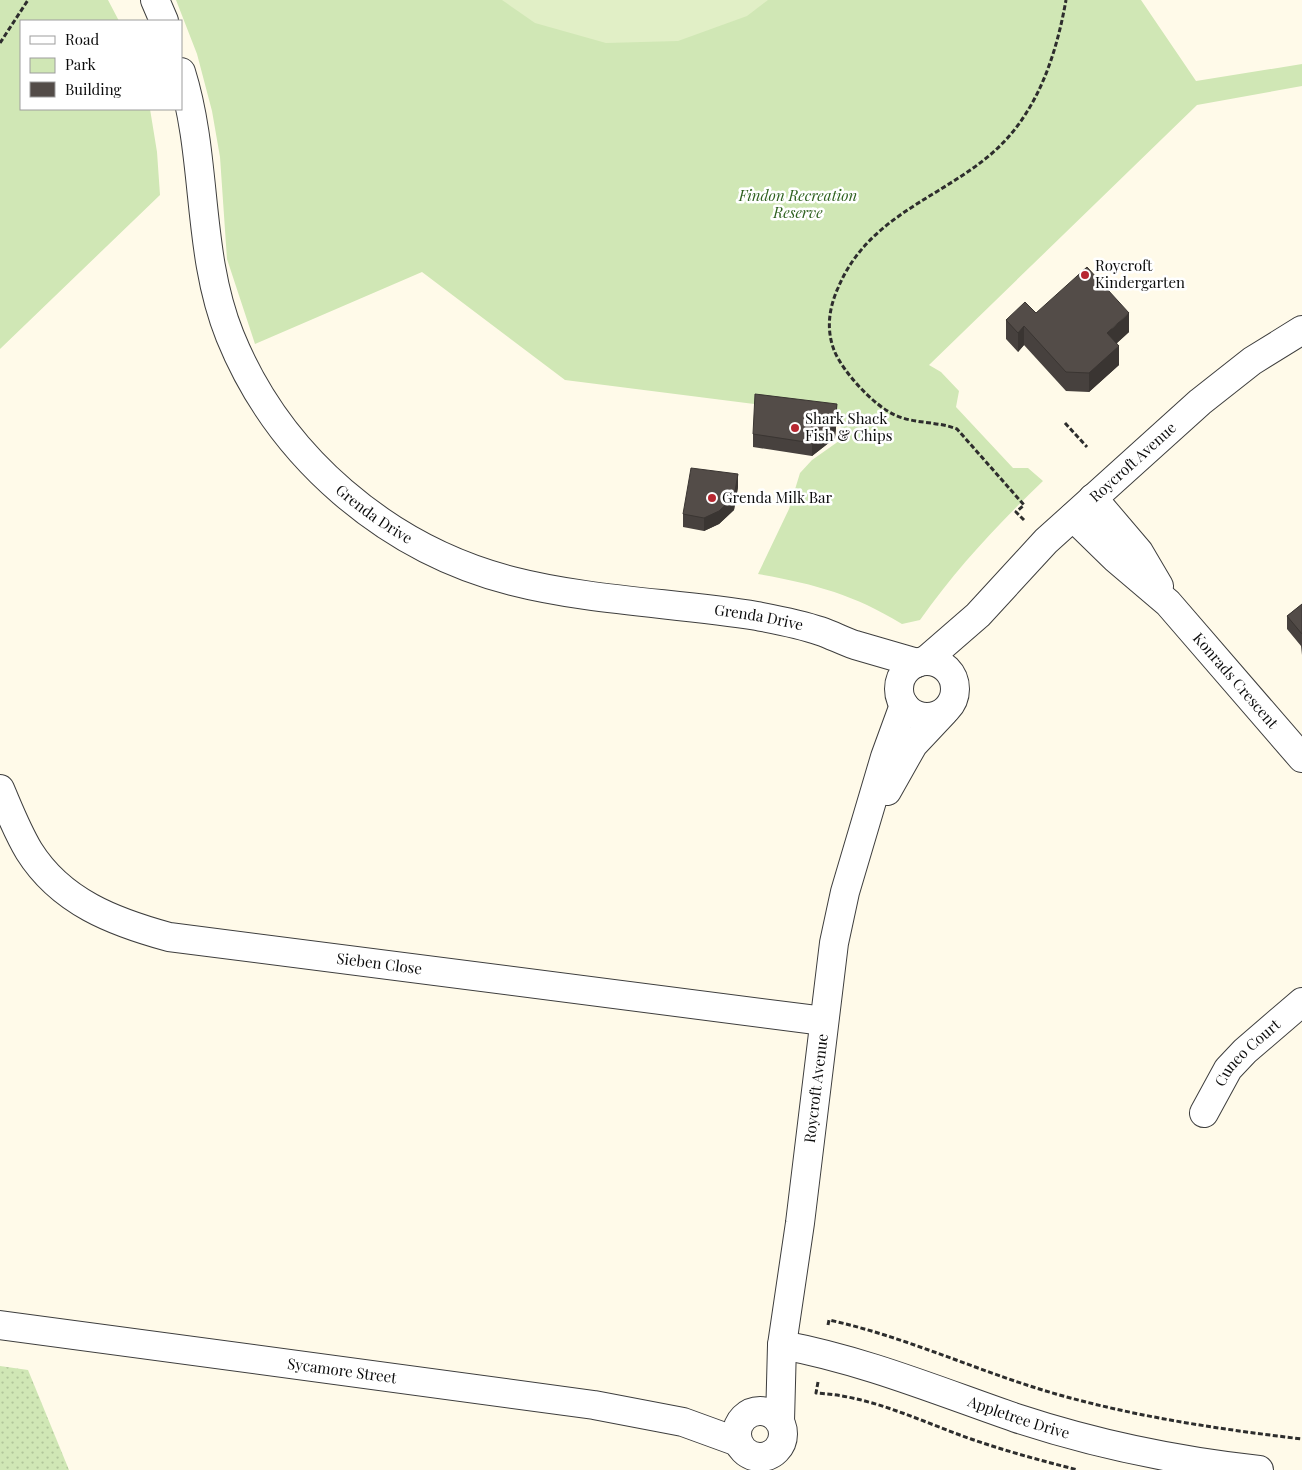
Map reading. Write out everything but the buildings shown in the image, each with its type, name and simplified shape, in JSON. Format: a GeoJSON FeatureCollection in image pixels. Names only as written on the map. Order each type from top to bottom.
{"type":"FeatureCollection","features":[{"type":"Feature","properties":{"kind":"street"},"geometry":{"type":"LineString","coordinates":[[155,0],[164,20]]}},
{"type":"Feature","properties":{"kind":"street","name":"Grenda Drive"},"geometry":{"type":"LineString","coordinates":[[182,76],[194,129],[210,269],[230,337],[268,406],[298,447],[332,483],[369,515],[405,539],[439,556],[513,582],[555,590],[758,616],[813,629],[852,644],[921,662]]}},
{"type":"Feature","properties":{"kind":"street","name":"Roycroft Avenue"},"geometry":{"type":"LineString","coordinates":[[921,662],[978,615],[1046,541],[1200,402],[1252,361],[1302,330]]}},
{"type":"Feature","properties":{"kind":"street","name":"Konrads Crescent"},"geometry":{"type":"LineString","coordinates":[[1094,498],[1139,552],[1168,603]]}},
{"type":"Feature","properties":{"kind":"street","name":"Konrads Crescent"},"geometry":{"type":"LineString","coordinates":[[1073,517],[1114,558],[1168,603],[1302,758]]}},
{"type":"Feature","properties":{"kind":"street","name":"Roycroft Avenue"},"geometry":{"type":"LineString","coordinates":[[953,678],[978,615]]}},
{"type":"Feature","properties":{"kind":"street","name":"Grenda Drive"},"geometry":{"type":"LineString","coordinates":[[852,644],[901,697]]}},
{"type":"Feature","properties":{"kind":"street"},"geometry":{"type":"LineString","coordinates":[[921,662],[942,665],[953,678],[954,696],[944,712],[927,717],[910,712],[901,697],[904,673],[921,662]]}},
{"type":"Feature","properties":{"kind":"street","name":"Roycroft Avenue"},"geometry":{"type":"LineString","coordinates":[[769,1462],[782,1442],[783,1428],[780,1421],[782,1345],[834,944],[845,892],[901,697]]}},
{"type":"Feature","properties":{"kind":"street","name":"Roycroft Avenue"},"geometry":{"type":"LineString","coordinates":[[862,833],[913,745],[944,712]]}},
{"type":"Feature","properties":{"kind":"street","name":"Sieben Close"},"geometry":{"type":"LineString","coordinates":[[0,789],[26,845],[53,880],[85,905],[126,925],[170,937],[824,1021]]}},
{"type":"Feature","properties":{"kind":"street","name":"Cuneo Court"},"geometry":{"type":"LineString","coordinates":[[1204,1113],[1217,1085],[1228,1069],[1245,1050],[1302,1002]]}},
{"type":"Feature","properties":{"kind":"street","name":"Sycamore Street"},"geometry":{"type":"LineString","coordinates":[[0,1325],[584,1404],[683,1422],[742,1438],[752,1455],[766,1456],[769,1462]]}},
{"type":"Feature","properties":{"kind":"street","name":"Roycroft Avenue"},"geometry":{"type":"LineString","coordinates":[[742,1438],[782,1345]]}},
{"type":"Feature","properties":{"kind":"street","name":"Appletree Drive"},"geometry":{"type":"LineString","coordinates":[[782,1345],[823,1353],[902,1376],[1018,1418],[1178,1465],[1259,1470]]}},
{"type":"Feature","properties":{"kind":"street"},"geometry":{"type":"LineString","coordinates":[[742,1438],[754,1411],[769,1412],[780,1421]]}},
{"type":"Feature","properties":{"kind":"path"},"geometry":{"type":"LineString","coordinates":[[0,43],[28,0]]}},
{"type":"Feature","properties":{"kind":"path"},"geometry":{"type":"LineString","coordinates":[[1046,541],[1016,512],[1024,504],[962,432],[945,424],[908,420],[893,415],[848,374],[838,361],[832,346],[829,314],[844,273],[860,249],[910,207],[974,166],[1015,129],[1044,80],[1066,0]]}},
{"type":"Feature","properties":{"kind":"path"},"geometry":{"type":"LineString","coordinates":[[1065,424],[1087,447]]}},
{"type":"Feature","properties":{"kind":"green space"},"geometry":{"type":"Polygon","coordinates":[[[0,0],[108,0],[118,20],[20,20],[20,110],[150,110],[157,152],[160,195],[0,349],[0,0]]]}},
{"type":"Feature","properties":{"kind":"green space","name":"Findon Recreation Reserve"},"geometry":{"type":"Polygon","coordinates":[[[176,0],[1141,0],[1196,81],[1302,64],[1302,86],[1197,105],[929,365],[941,372],[959,391],[956,407],[1013,468],[1028,468],[1043,481],[978,548],[920,620],[902,624],[867,605],[833,591],[758,574],[789,509],[800,473],[812,460],[839,441],[842,415],[565,380],[422,272],[255,344],[227,259],[220,157],[212,111],[197,54],[176,0]]]}},
{"type":"Feature","properties":{"kind":"green space"},"geometry":{"type":"Polygon","coordinates":[[[502,0],[768,0],[747,16],[678,41],[606,43],[535,23],[502,0]]]}},
{"type":"Feature","properties":{"kind":"green space"},"geometry":{"type":"Polygon","coordinates":[[[0,1366],[28,1370],[69,1470],[0,1470],[0,1366]]]}},
{"type":"Feature","properties":{"kind":"place","name":"Roycroft Kindergarten"},"geometry":{"type":"Point","coordinates":[1085,275]}},
{"type":"Feature","properties":{"kind":"place","name":"Shark Shack Fish & Chips"},"geometry":{"type":"Point","coordinates":[795,428]}},
{"type":"Feature","properties":{"kind":"place","name":"Grenda Milk Bar"},"geometry":{"type":"Point","coordinates":[712,498]}}]}
